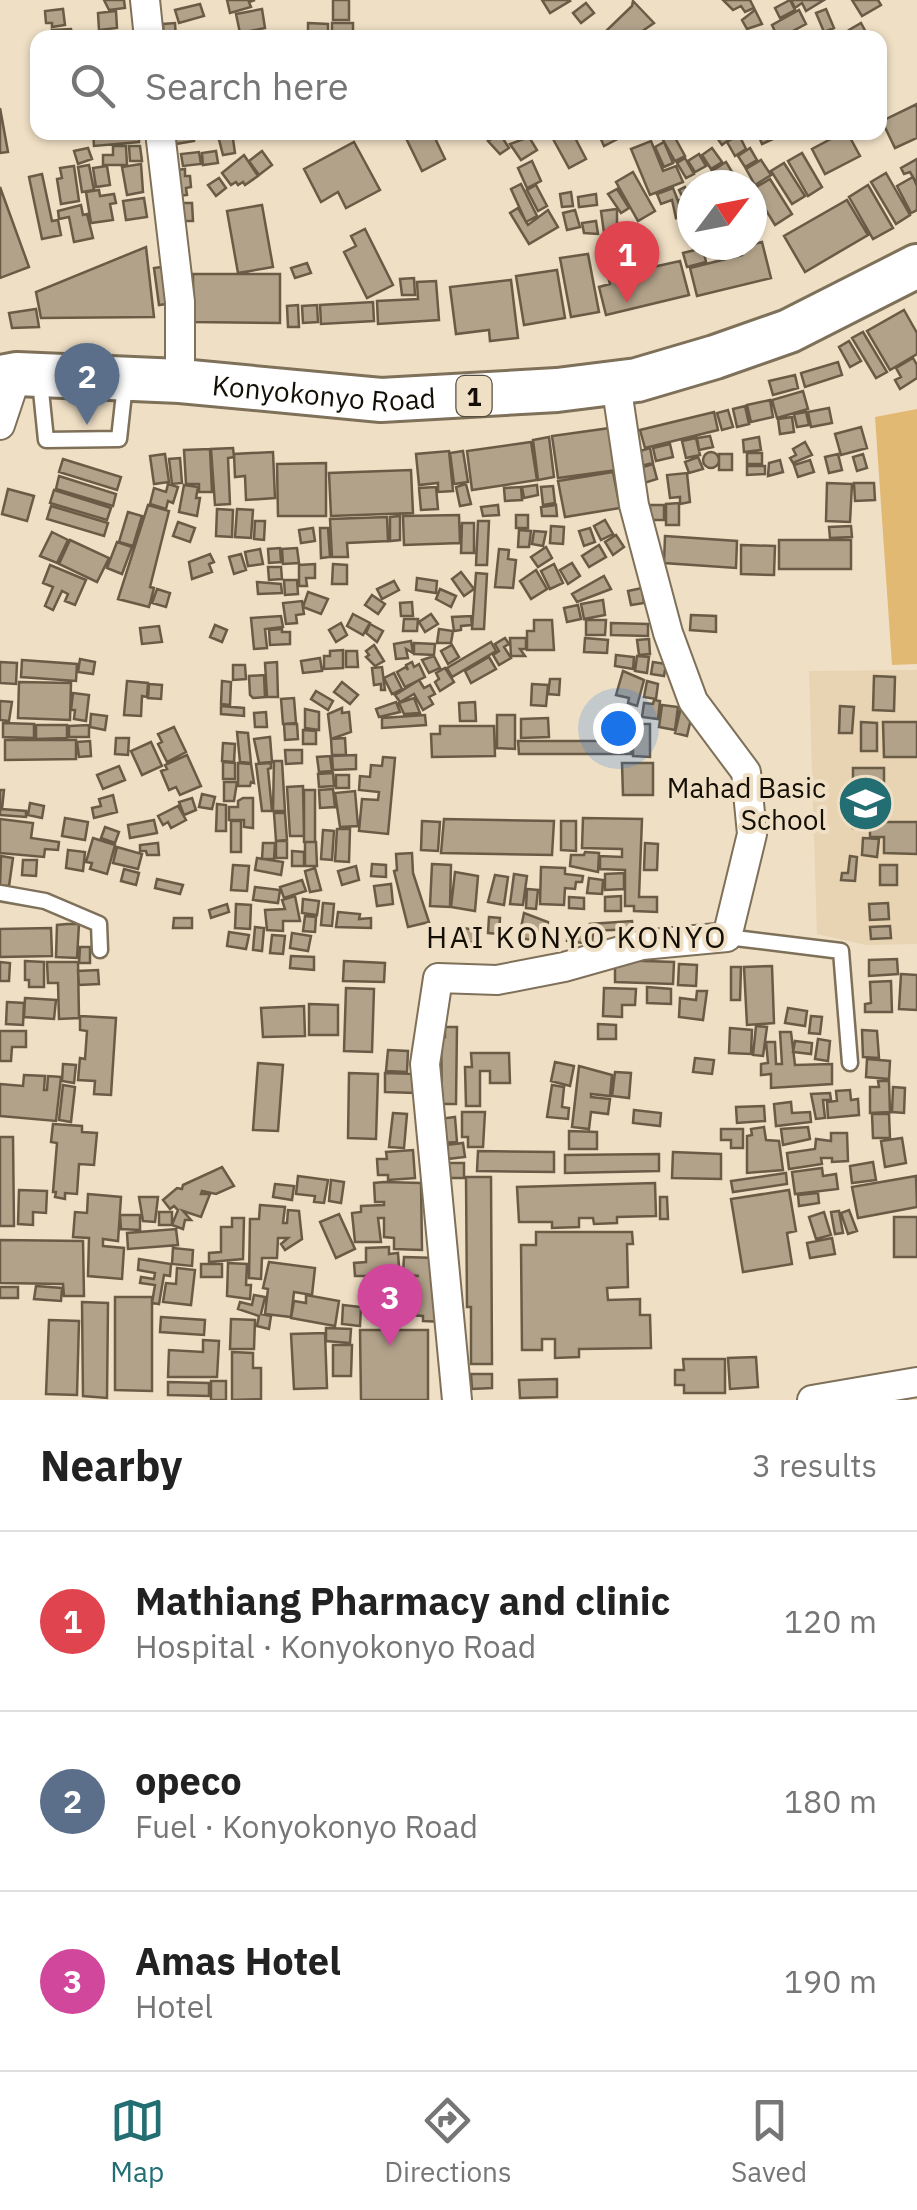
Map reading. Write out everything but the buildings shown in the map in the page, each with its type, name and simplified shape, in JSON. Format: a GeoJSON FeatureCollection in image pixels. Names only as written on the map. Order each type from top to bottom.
{"type":"FeatureCollection","features":[{"type":"Feature","properties":{"kind":"main road","name":"Konyokonyo Road"},"geometry":{"type":"LineString","coordinates":[[13,374],[180,381],[381,400],[557,390],[637,380],[715,357],[789,330],[917,266]]}},
{"type":"Feature","properties":{"kind":"street"},"geometry":{"type":"LineString","coordinates":[[145,0],[147,30]]}},
{"type":"Feature","properties":{"kind":"street"},"geometry":{"type":"LineString","coordinates":[[161,140],[180,302],[180,381]]}},
{"type":"Feature","properties":{"kind":"street"},"geometry":{"type":"LineString","coordinates":[[0,425],[13,374]]}},
{"type":"Feature","properties":{"kind":"street"},"geometry":{"type":"LineString","coordinates":[[458,1400],[425,1064],[438,978],[497,980],[564,968],[642,946],[727,937],[752,834],[746,772],[693,701],[668,633],[634,505],[616,382]]}},
{"type":"Feature","properties":{"kind":"street"},"geometry":{"type":"LineString","coordinates":[[812,1400],[917,1382]]}},
{"type":"Feature","properties":{"kind":"lane"},"geometry":{"type":"LineString","coordinates":[[13,374],[46,440],[119,439],[126,379]]}},
{"type":"Feature","properties":{"kind":"lane"},"geometry":{"type":"LineString","coordinates":[[0,893],[45,901],[99,924],[100,950]]}},
{"type":"Feature","properties":{"kind":"lane"},"geometry":{"type":"LineString","coordinates":[[727,937],[841,951],[850,1062]]}},
{"type":"Feature","properties":{"kind":"shaded area"},"geometry":{"type":"Polygon","coordinates":[[[917,409],[917,664],[892,665],[875,417],[917,409]]]}},
{"type":"Feature","properties":{"kind":"shaded area","name":"Mahad Basic School"},"geometry":{"type":"Polygon","coordinates":[[[917,670],[917,944],[866,945],[817,934],[809,671],[917,670]]]}},
{"type":"Feature","properties":{"kind":"place","name":"Mathiang Pharmacy and clinic"},"geometry":{"type":"Point","coordinates":[627,303]}},
{"type":"Feature","properties":{"kind":"place","name":"opeco"},"geometry":{"type":"Point","coordinates":[87,425]}},
{"type":"Feature","properties":{"kind":"place","name":"Mahad Basic School"},"geometry":{"type":"Point","coordinates":[865,803]}},
{"type":"Feature","properties":{"kind":"place","name":"Amas Hotel"},"geometry":{"type":"Point","coordinates":[390,1346]}},
{"type":"Feature","properties":{"kind":"district","name":"HAI KONYO KONYO"},"geometry":{"type":"Point","coordinates":[577,936]}}]}
